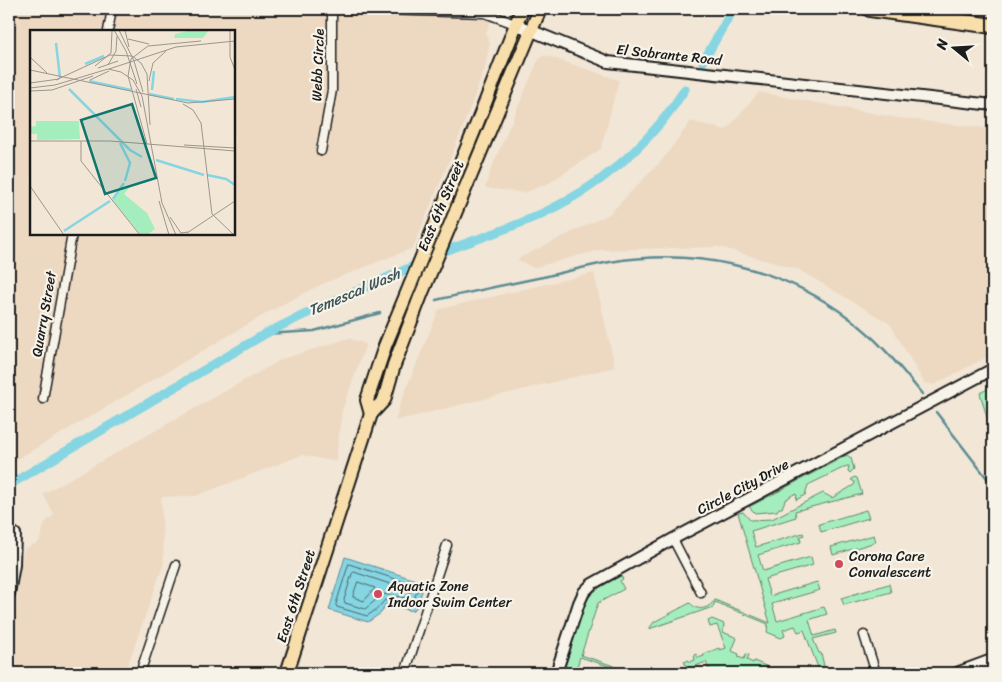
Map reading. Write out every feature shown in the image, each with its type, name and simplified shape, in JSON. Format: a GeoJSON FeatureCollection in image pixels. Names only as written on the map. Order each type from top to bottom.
{"type":"FeatureCollection","features":[{"type":"Feature","properties":{"kind":"highway"},"geometry":{"type":"LineString","coordinates":[[870,9],[993,26]]}},
{"type":"Feature","properties":{"kind":"main road","name":"East 6th Street"},"geometry":{"type":"LineString","coordinates":[[371,414],[367,400],[385,346],[522,9]]}},
{"type":"Feature","properties":{"kind":"main road","name":"East 6th Street"},"geometry":{"type":"LineString","coordinates":[[287,673],[371,414],[384,400],[394,365],[423,290],[540,9]]}},
{"type":"Feature","properties":{"kind":"main road"},"geometry":{"type":"LineString","coordinates":[[958,673],[993,660]]}},
{"type":"Feature","properties":{"kind":"street"},"geometry":{"type":"LineString","coordinates":[[108,30],[112,9]]}},
{"type":"Feature","properties":{"kind":"street","name":"Webb Circle"},"geometry":{"type":"LineString","coordinates":[[321,151],[332,90],[332,9]]}},
{"type":"Feature","properties":{"kind":"street","name":"El Sobrante Road"},"geometry":{"type":"LineString","coordinates":[[350,9],[485,13],[608,62],[993,105]]}},
{"type":"Feature","properties":{"kind":"street","name":"Quarry Street"},"geometry":{"type":"LineString","coordinates":[[43,399],[72,235]]}},
{"type":"Feature","properties":{"kind":"street","name":"Circle City Drive"},"geometry":{"type":"LineString","coordinates":[[556,673],[579,602],[584,592],[592,584],[673,539],[993,370]]}},
{"type":"Feature","properties":{"kind":"street"},"geometry":{"type":"LineString","coordinates":[[9,594],[14,565],[15,534]]}},
{"type":"Feature","properties":{"kind":"street"},"geometry":{"type":"LineString","coordinates":[[673,539],[701,593]]}},
{"type":"Feature","properties":{"kind":"street"},"geometry":{"type":"LineString","coordinates":[[405,673],[447,545]]}},
{"type":"Feature","properties":{"kind":"street"},"geometry":{"type":"LineString","coordinates":[[140,673],[176,565]]}},
{"type":"Feature","properties":{"kind":"street"},"geometry":{"type":"LineString","coordinates":[[864,634],[876,673]]}},
{"type":"Feature","properties":{"kind":"shaded area"},"geometry":{"type":"Polygon","coordinates":[[[9,9],[496,9],[486,33],[490,43],[485,68],[462,130],[413,248],[320,285],[276,308],[9,464],[9,9]]]}},
{"type":"Feature","properties":{"kind":"shaded area"},"geometry":{"type":"Polygon","coordinates":[[[545,55],[619,80],[601,149],[549,183],[524,193],[485,188],[491,169],[539,58],[545,55]]]}},
{"type":"Feature","properties":{"kind":"shaded area"},"geometry":{"type":"Polygon","coordinates":[[[759,92],[899,118],[993,129],[993,354],[934,385],[924,383],[890,324],[799,270],[719,247],[600,250],[533,268],[517,259],[609,214],[662,160],[691,121],[726,130],[759,92]]]}},
{"type":"Feature","properties":{"kind":"shaded area"},"geometry":{"type":"Polygon","coordinates":[[[594,273],[615,367],[395,421],[401,401],[439,309],[594,273]]]}},
{"type":"Feature","properties":{"kind":"shaded area"},"geometry":{"type":"Polygon","coordinates":[[[349,338],[366,344],[342,411],[336,462],[302,455],[196,496],[161,497],[164,563],[125,673],[9,673],[9,643],[24,549],[39,542],[45,522],[54,515],[43,494],[282,359],[349,338]]]}},
{"type":"Feature","properties":{"kind":"green space"},"geometry":{"type":"Polygon","coordinates":[[[993,386],[993,439],[980,393],[993,386]]]}},
{"type":"Feature","properties":{"kind":"green space"},"geometry":{"type":"Polygon","coordinates":[[[847,455],[851,458],[854,469],[850,473],[848,471],[849,466],[847,466],[808,485],[805,495],[796,500],[797,495],[794,494],[785,500],[782,508],[779,508],[777,511],[755,513],[749,507],[847,455]]]}},
{"type":"Feature","properties":{"kind":"green space"},"geometry":{"type":"Polygon","coordinates":[[[854,477],[857,478],[862,494],[795,511],[796,517],[751,531],[756,547],[803,533],[804,535],[800,537],[801,542],[758,555],[763,571],[811,557],[813,565],[765,579],[770,596],[817,582],[820,590],[772,604],[777,621],[824,607],[827,614],[809,620],[814,636],[835,630],[836,633],[813,639],[819,653],[821,653],[824,666],[820,667],[822,673],[820,673],[804,630],[798,632],[795,626],[783,630],[785,636],[781,638],[767,632],[768,624],[715,602],[712,609],[710,608],[649,629],[654,622],[690,603],[696,608],[703,608],[709,606],[715,600],[770,623],[738,513],[743,512],[750,520],[772,519],[823,493],[832,498],[854,485],[855,482],[851,480],[854,477]]]}},
{"type":"Feature","properties":{"kind":"green space"},"geometry":{"type":"Polygon","coordinates":[[[866,510],[869,518],[821,532],[819,524],[866,510]]]}},
{"type":"Feature","properties":{"kind":"green space"},"geometry":{"type":"Polygon","coordinates":[[[874,535],[876,542],[833,555],[831,547],[874,535]]]}},
{"type":"Feature","properties":{"kind":"green space"},"geometry":{"type":"Polygon","coordinates":[[[621,576],[623,579],[620,581],[624,589],[598,603],[581,655],[614,666],[614,668],[580,657],[575,673],[563,673],[584,604],[605,584],[621,576]]]}},
{"type":"Feature","properties":{"kind":"green space"},"geometry":{"type":"Polygon","coordinates":[[[889,584],[891,592],[844,605],[841,598],[889,584]]]}},
{"type":"Feature","properties":{"kind":"green space"},"geometry":{"type":"Polygon","coordinates":[[[712,619],[724,624],[723,632],[737,638],[732,651],[739,654],[738,657],[744,659],[746,654],[749,655],[747,660],[768,667],[768,670],[773,672],[776,667],[778,668],[777,673],[713,673],[711,669],[709,670],[706,662],[688,669],[684,662],[695,660],[694,655],[696,654],[698,658],[719,648],[720,650],[726,648],[717,625],[710,627],[708,621],[712,619]]]}},
{"type":"Feature","properties":{"kind":"water","name":"Aquatic Zone Indoor Swim Center"},"geometry":{"type":"Polygon","coordinates":[[[345,557],[425,583],[416,608],[413,611],[386,604],[381,613],[368,622],[329,610],[345,557]]]}},
{"type":"Feature","properties":{"kind":"waterway","name":"Temescal Wash"},"geometry":{"type":"LineString","coordinates":[[703,62],[733,9]]}},
{"type":"Feature","properties":{"kind":"waterway","name":"Temescal Wash"},"geometry":{"type":"LineString","coordinates":[[9,485],[265,334],[448,250],[524,222],[568,200],[602,178],[633,152],[661,122],[685,89]]}},
{"type":"Feature","properties":{"kind":"waterway"},"geometry":{"type":"LineString","coordinates":[[436,300],[610,262],[642,258],[704,260],[735,265],[794,285],[822,300],[849,318],[879,344],[922,394]]}},
{"type":"Feature","properties":{"kind":"waterway"},"geometry":{"type":"LineString","coordinates":[[265,334],[314,331],[380,313]]}},
{"type":"Feature","properties":{"kind":"waterway"},"geometry":{"type":"LineString","coordinates":[[936,412],[993,486]]}},
{"type":"Feature","properties":{"kind":"place","name":"Corona Care Convalescent"},"geometry":{"type":"Point","coordinates":[839,564]}},
{"type":"Feature","properties":{"kind":"place","name":"Aquatic Zone Indoor Swim Center"},"geometry":{"type":"Point","coordinates":[378,594]}}]}
